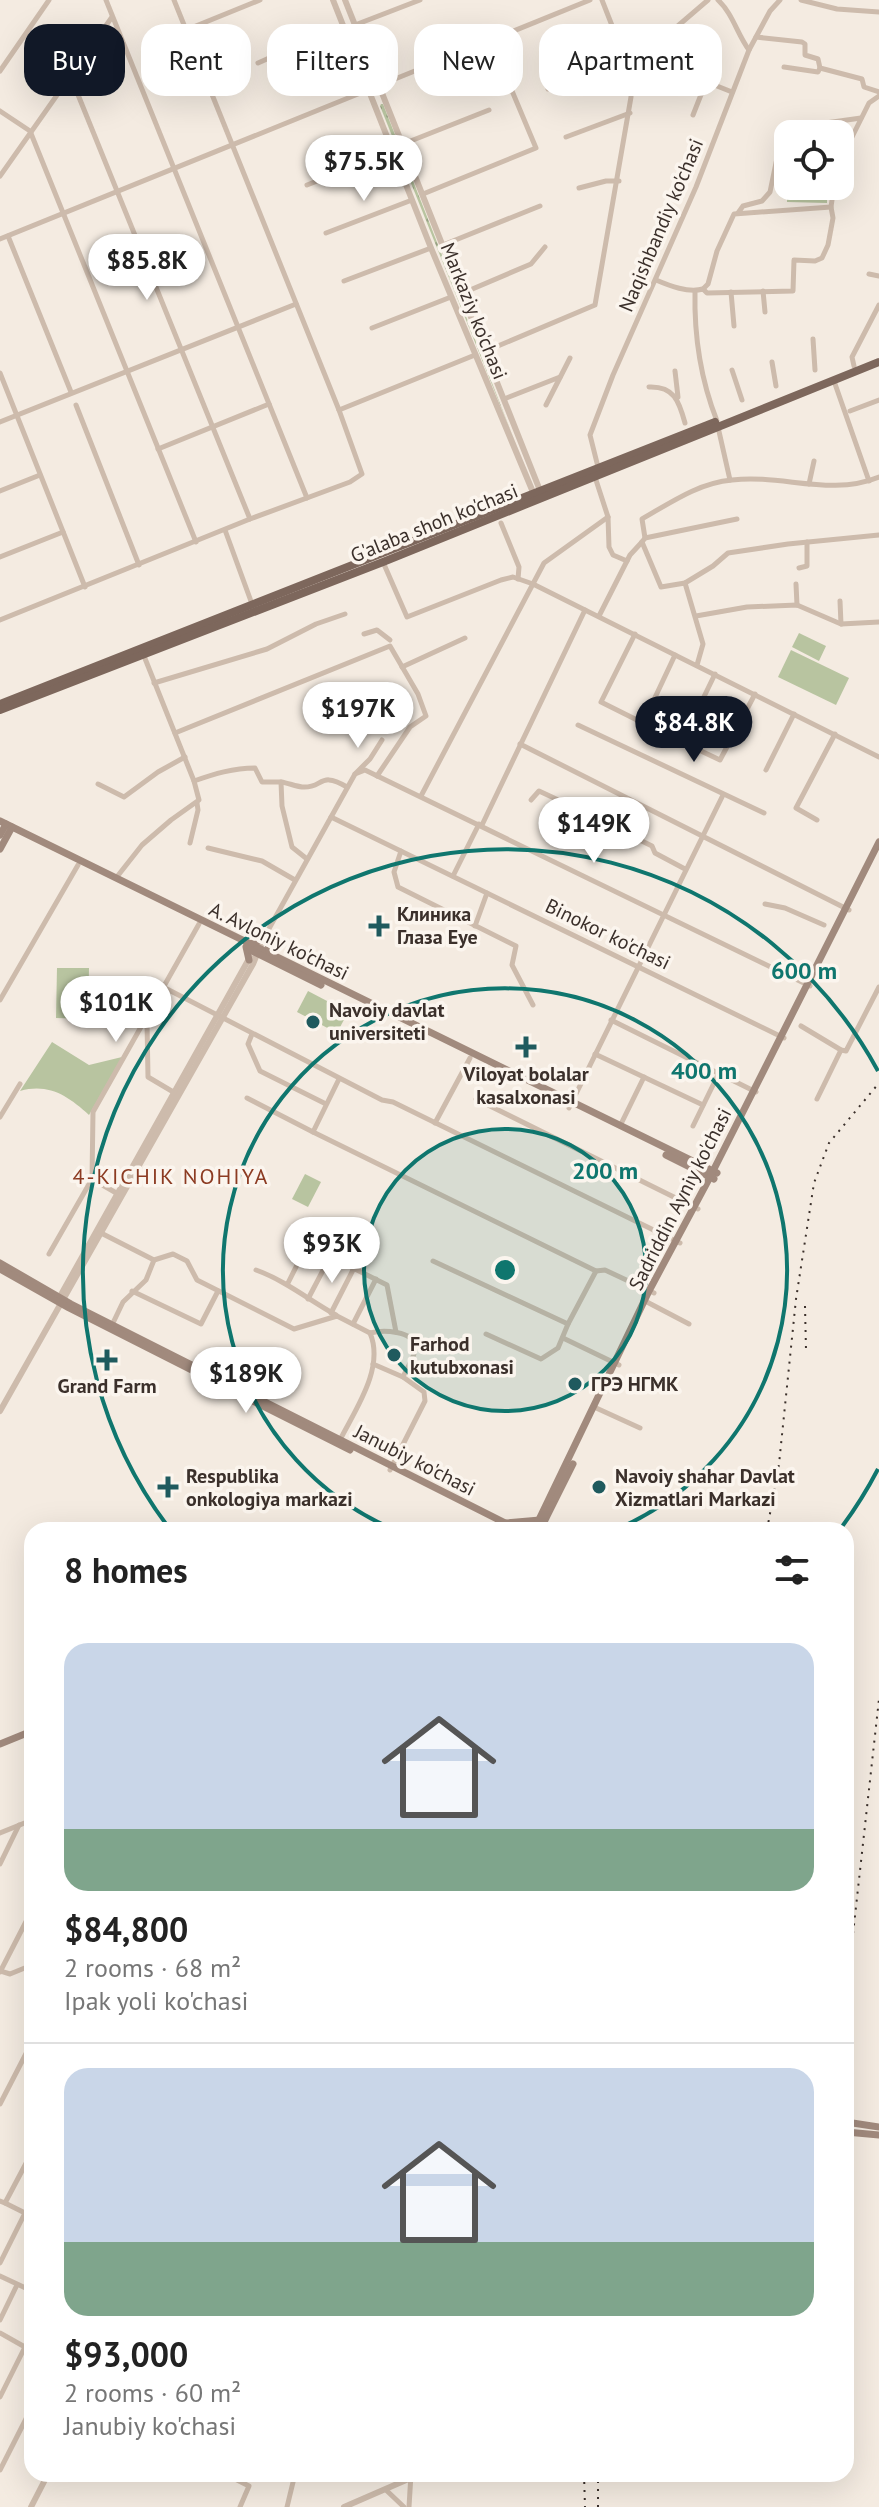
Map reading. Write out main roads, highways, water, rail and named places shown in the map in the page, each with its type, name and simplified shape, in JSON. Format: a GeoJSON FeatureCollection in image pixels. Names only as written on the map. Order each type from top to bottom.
{"type":"FeatureCollection","features":[{"type":"Feature","properties":{"kind":"main road","name":"G'alaba shoh ko'chasi"},"geometry":{"type":"LineString","coordinates":[[717,424],[854,366],[879,359]]}},
{"type":"Feature","properties":{"kind":"main road","name":"G'alaba shoh ko'chasi"},"geometry":{"type":"LineString","coordinates":[[0,704],[539,497],[879,359]]}},
{"type":"Feature","properties":{"kind":"main road","name":"G'alaba shoh ko'chasi"},"geometry":{"type":"LineString","coordinates":[[0,710],[221,630],[383,562],[496,522],[539,497]]}},
{"type":"Feature","properties":{"kind":"main road"},"geometry":{"type":"LineString","coordinates":[[0,849],[5,827]]}},
{"type":"Feature","properties":{"kind":"main road","name":"A. Avloniy ko'chasi"},"geometry":{"type":"LineString","coordinates":[[5,827],[255,949]]}},
{"type":"Feature","properties":{"kind":"main road","name":"A. Avloniy ko'chasi"},"geometry":{"type":"LineString","coordinates":[[5,827],[116,878],[697,1167]]}},
{"type":"Feature","properties":{"kind":"main road","name":"Sadriddin Ayniy ko'chasi"},"geometry":{"type":"LineString","coordinates":[[544,1522],[647,1302],[714,1175],[879,842]]}},
{"type":"Feature","properties":{"kind":"main road","name":"Sadriddin Ayniy ko'chasi"},"geometry":{"type":"LineString","coordinates":[[847,908],[879,851]]}},
{"type":"Feature","properties":{"kind":"main road"},"geometry":{"type":"LineString","coordinates":[[255,949],[269,956]]}},
{"type":"Feature","properties":{"kind":"main road","name":"A. Avloniy ko'chasi"},"geometry":{"type":"LineString","coordinates":[[269,956],[470,1058],[714,1175]]}},
{"type":"Feature","properties":{"kind":"main road","name":"Sadriddin Ayniy ko'chasi"},"geometry":{"type":"LineString","coordinates":[[696,1208],[755,1091]]}},
{"type":"Feature","properties":{"kind":"main road"},"geometry":{"type":"LineString","coordinates":[[702,1192],[697,1167],[720,1156]]}},
{"type":"Feature","properties":{"kind":"main road","name":"Janubiy ko'chasi"},"geometry":{"type":"LineString","coordinates":[[0,1263],[60,1301]]}},
{"type":"Feature","properties":{"kind":"main road","name":"Janubiy ko'chasi"},"geometry":{"type":"LineString","coordinates":[[0,1269],[494,1522]]}},
{"type":"Feature","properties":{"kind":"main road"},"geometry":{"type":"LineString","coordinates":[[0,1746],[24,1737]]}},
{"type":"Feature","properties":{"kind":"main road"},"geometry":{"type":"LineString","coordinates":[[854,2123],[879,2126]]}},
{"type":"Feature","properties":{"kind":"main road"},"geometry":{"type":"LineString","coordinates":[[854,2133],[876,2136]]}},
{"type":"Feature","properties":{"kind":"railway"},"geometry":{"type":"LineString","coordinates":[[768,1522],[779,1464],[796,1299],[814,1183],[829,1143],[879,1083]]}},
{"type":"Feature","properties":{"kind":"railway"},"geometry":{"type":"LineString","coordinates":[[805,1306],[806,1350]]}},
{"type":"Feature","properties":{"kind":"railway"},"geometry":{"type":"LineString","coordinates":[[854,1925],[879,1699]]}},
{"type":"Feature","properties":{"kind":"railway"},"geometry":{"type":"LineString","coordinates":[[584,2482],[585,2507]]}},
{"type":"Feature","properties":{"kind":"railway"},"geometry":{"type":"LineString","coordinates":[[598,2482],[598,2507]]}},
{"type":"Feature","properties":{"kind":"place","name":"Клиника Глаза Eye"},"geometry":{"type":"Point","coordinates":[379,926]}},
{"type":"Feature","properties":{"kind":"place","name":"Navoiy davlat universiteti"},"geometry":{"type":"Point","coordinates":[313,1022]}},
{"type":"Feature","properties":{"kind":"place","name":"Viloyat bolalar kasalxonasi"},"geometry":{"type":"Point","coordinates":[526,1047]}},
{"type":"Feature","properties":{"kind":"place","name":"Farhod kutubxonasi"},"geometry":{"type":"Point","coordinates":[394,1355]}},
{"type":"Feature","properties":{"kind":"place","name":"Grand Farm"},"geometry":{"type":"Point","coordinates":[107,1360]}},
{"type":"Feature","properties":{"kind":"place","name":"ГРЭ НГМК"},"geometry":{"type":"Point","coordinates":[575,1384]}},
{"type":"Feature","properties":{"kind":"place","name":"Respublika onkologiya markazi"},"geometry":{"type":"Point","coordinates":[168,1487]}},
{"type":"Feature","properties":{"kind":"place","name":"Navoiy shahar Davlat Xizmatlari Markazi"},"geometry":{"type":"Point","coordinates":[599,1487]}},
{"type":"Feature","properties":{"kind":"district","name":"4-KICHIK NOHIYA"},"geometry":{"type":"Point","coordinates":[171,1176]}}]}
